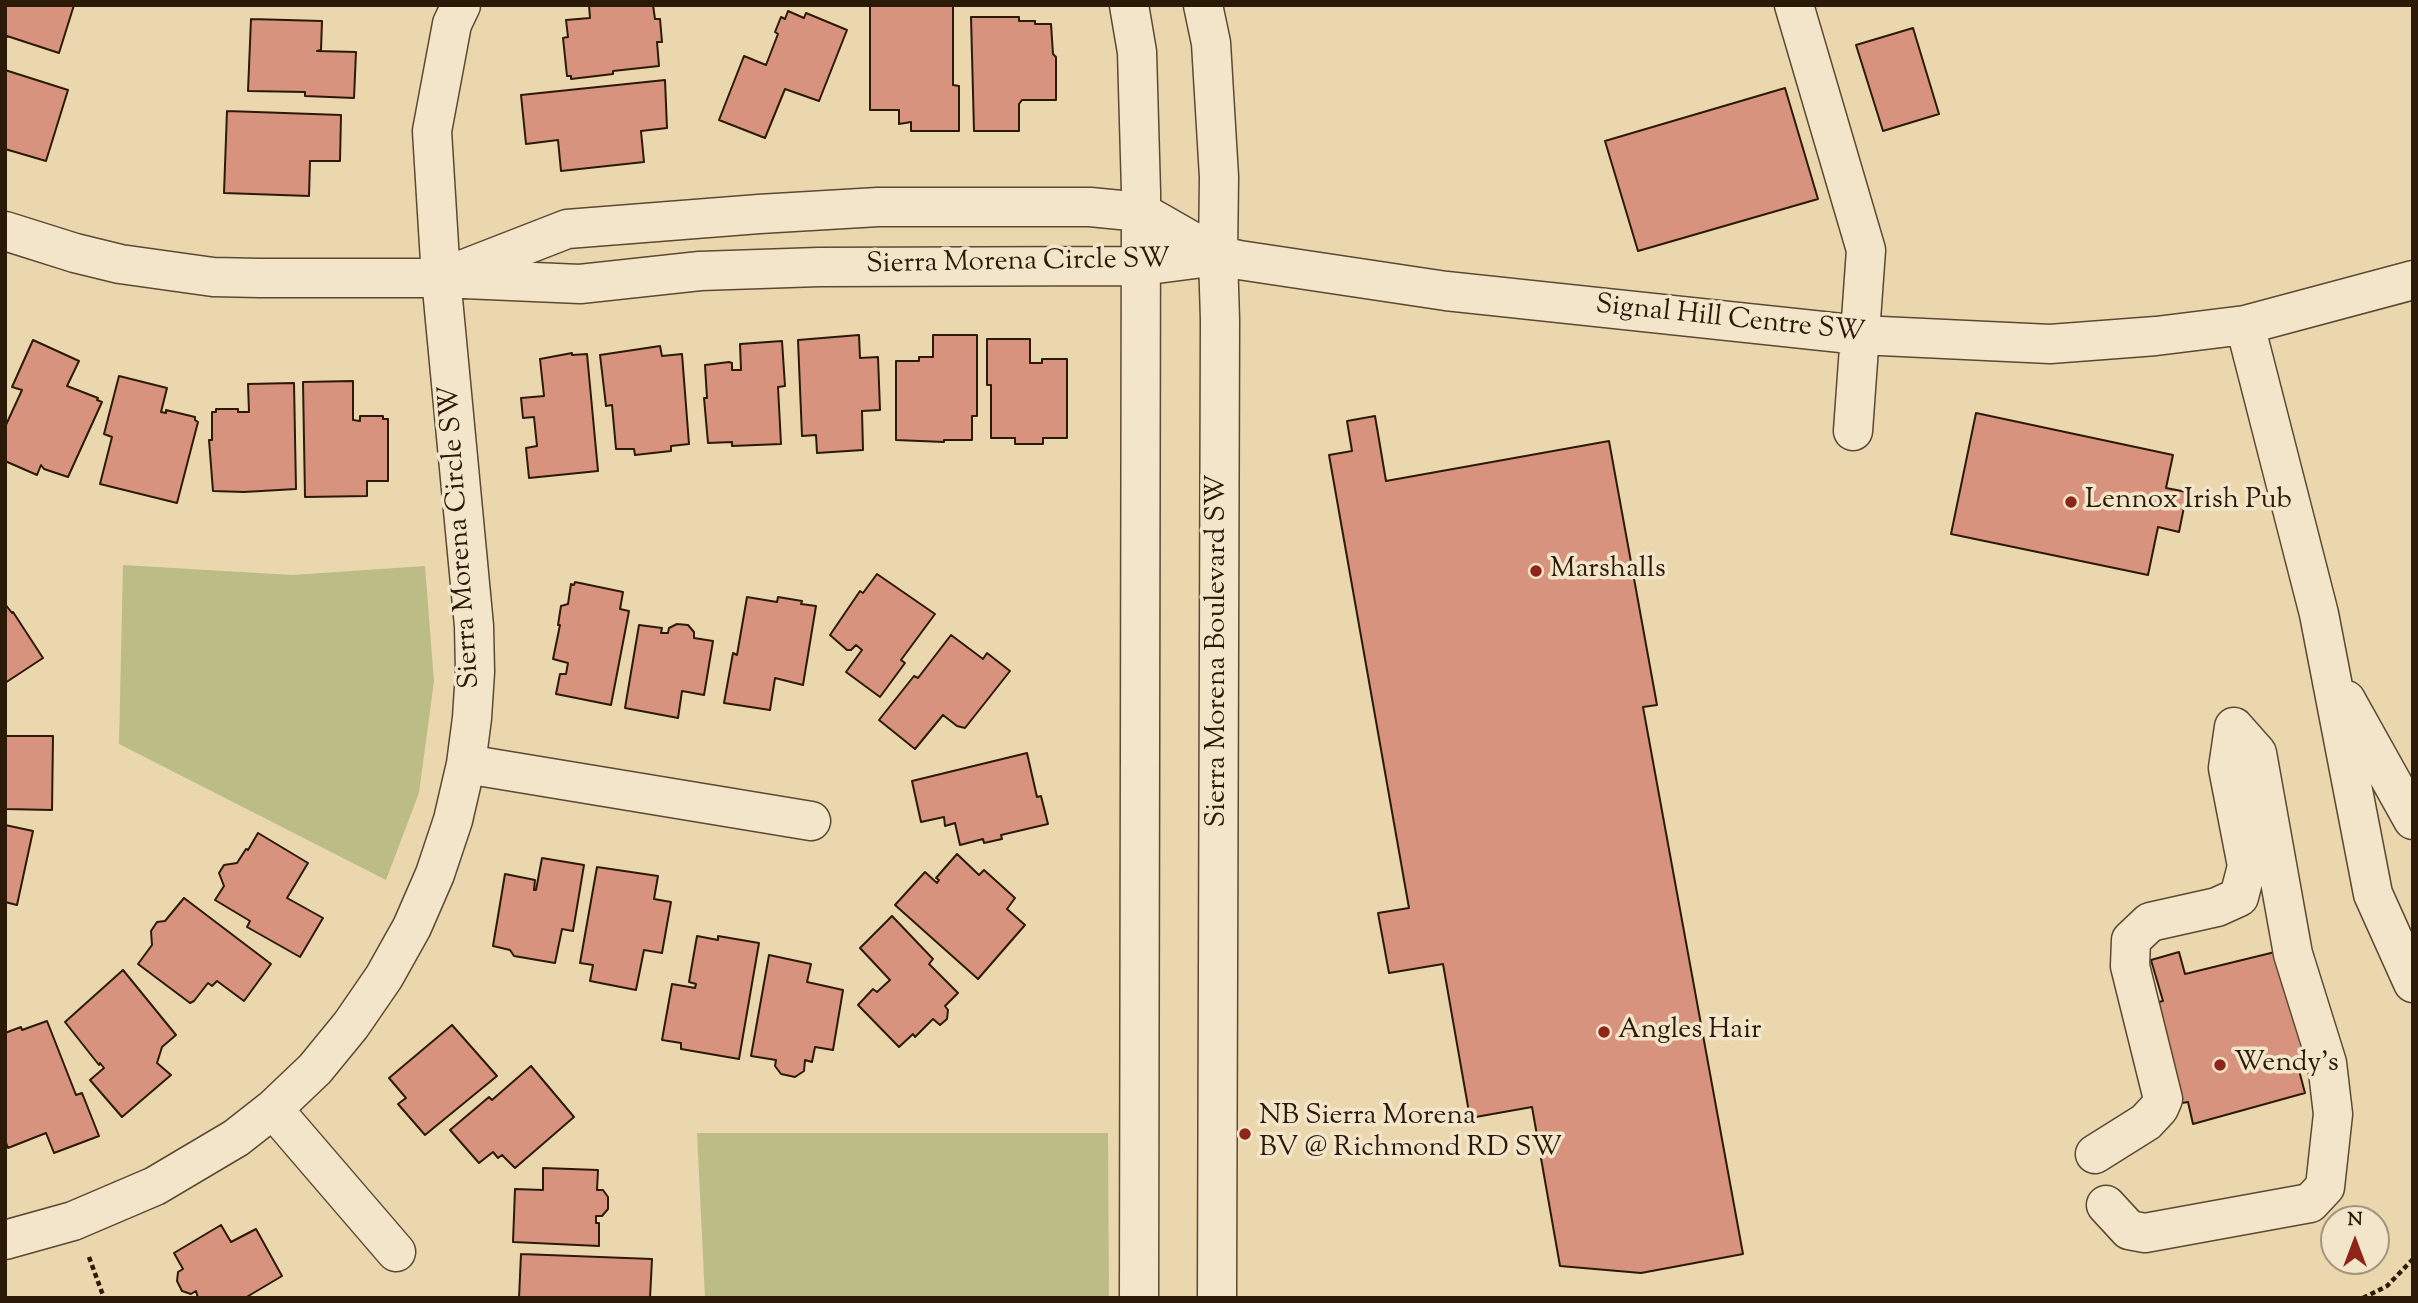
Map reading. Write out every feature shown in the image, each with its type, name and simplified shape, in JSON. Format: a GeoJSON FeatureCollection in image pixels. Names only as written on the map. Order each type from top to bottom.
{"type":"FeatureCollection","features":[{"type":"Feature","properties":{"kind":"street"},"geometry":{"type":"LineString","coordinates":[[442,278],[432,131],[452,24],[461,5]]}},
{"type":"Feature","properties":{"kind":"street"},"geometry":{"type":"LineString","coordinates":[[1129,5],[1137,52],[1141,212],[1139,1298]]}},
{"type":"Feature","properties":{"kind":"street","name":"Sierra Morena Boulevard SW"},"geometry":{"type":"LineString","coordinates":[[1203,5],[1211,43],[1219,177],[1217,1298]]}},
{"type":"Feature","properties":{"kind":"street"},"geometry":{"type":"LineString","coordinates":[[1794,5],[1866,250],[1853,431]]}},
{"type":"Feature","properties":{"kind":"street","name":"Sierra Morena Circle SW"},"geometry":{"type":"LineString","coordinates":[[442,278],[567,229],[878,207],[1090,207],[1141,212],[1218,256]]}},
{"type":"Feature","properties":{"kind":"street","name":"Sierra Morena Circle SW"},"geometry":{"type":"LineString","coordinates":[[5,231],[120,264],[213,277],[260,278],[442,278],[580,284],[700,271],[1141,266],[1218,256]]}},
{"type":"Feature","properties":{"kind":"street","name":"Signal Hill Centre SW"},"geometry":{"type":"LineString","coordinates":[[1218,256],[1447,291],[1860,334],[2050,344],[2156,336],[2245,325],[2413,280]]}},
{"type":"Feature","properties":{"kind":"street","name":"Sierra Morena Circle SW"},"geometry":{"type":"LineString","coordinates":[[5,1240],[73,1221],[114,1205],[155,1186],[236,1138],[273,1109],[314,1069],[351,1025],[384,977],[412,927],[435,874],[453,820],[466,764],[474,684],[474,626],[442,278]]}},
{"type":"Feature","properties":{"kind":"street"},"geometry":{"type":"LineString","coordinates":[[2245,325],[2319,614],[2373,894],[2413,983]]}},
{"type":"Feature","properties":{"kind":"street"},"geometry":{"type":"LineString","coordinates":[[2330,670],[2413,820]]}},
{"type":"Feature","properties":{"kind":"street"},"geometry":{"type":"LineString","coordinates":[[2095,1154],[2146,1122],[2159,1108],[2163,1099],[2130,966],[2131,940],[2150,922],[2217,907],[2239,897],[2247,866],[2228,768],[2234,727],[2257,753],[2293,954],[2327,1063],[2333,1114],[2325,1188],[2310,1203],[2145,1234],[2129,1230],[2106,1205]]}},
{"type":"Feature","properties":{"kind":"street"},"geometry":{"type":"LineString","coordinates":[[466,764],[811,821]]}},
{"type":"Feature","properties":{"kind":"street"},"geometry":{"type":"LineString","coordinates":[[273,1109],[396,1252]]}},
{"type":"Feature","properties":{"kind":"path"},"geometry":{"type":"LineString","coordinates":[[2363,1298],[2387,1286],[2413,1259]]}},
{"type":"Feature","properties":{"kind":"green space"},"geometry":{"type":"Polygon","coordinates":[[[123,565],[292,575],[425,566],[434,681],[419,793],[386,880],[119,744],[123,565]]]}},
{"type":"Feature","properties":{"kind":"green space"},"geometry":{"type":"Polygon","coordinates":[[[697,1133],[1108,1133],[1109,1298],[705,1298],[697,1133]]]}},
{"type":"Feature","properties":{"kind":"building"},"geometry":{"type":"Polygon","coordinates":[[[5,5],[74,5],[59,53],[7,36],[5,40],[5,5]]]}},
{"type":"Feature","properties":{"kind":"building"},"geometry":{"type":"Polygon","coordinates":[[[589,5],[653,5],[655,19],[660,19],[662,42],[657,42],[659,66],[571,79],[571,76],[567,76],[563,38],[568,37],[566,20],[590,18],[589,5]]]}},
{"type":"Feature","properties":{"kind":"building"},"geometry":{"type":"Polygon","coordinates":[[[870,6],[953,6],[953,85],[959,86],[959,131],[911,131],[911,122],[899,124],[899,110],[870,110],[870,6]]]}},
{"type":"Feature","properties":{"kind":"building"},"geometry":{"type":"Polygon","coordinates":[[[788,11],[804,18],[806,13],[847,30],[819,101],[785,89],[765,138],[719,120],[744,56],[766,65],[778,34],[775,32],[781,17],[785,19],[788,11]]]}},
{"type":"Feature","properties":{"kind":"building"},"geometry":{"type":"Polygon","coordinates":[[[971,17],[1019,17],[1019,21],[1051,24],[1053,54],[1056,57],[1056,100],[1022,100],[1019,104],[1019,131],[974,131],[971,17]]]}},
{"type":"Feature","properties":{"kind":"building"},"geometry":{"type":"Polygon","coordinates":[[[251,19],[322,21],[321,50],[317,51],[356,52],[354,98],[305,96],[305,92],[248,91],[251,19]]]}},
{"type":"Feature","properties":{"kind":"building"},"geometry":{"type":"Polygon","coordinates":[[[1913,28],[1939,114],[1883,131],[1856,45],[1913,28]]]}},
{"type":"Feature","properties":{"kind":"building"},"geometry":{"type":"Polygon","coordinates":[[[5,70],[68,90],[46,161],[5,149],[5,70]]]}},
{"type":"Feature","properties":{"kind":"building"},"geometry":{"type":"Polygon","coordinates":[[[665,80],[667,128],[641,131],[644,162],[561,171],[558,140],[526,144],[521,95],[665,80]]]}},
{"type":"Feature","properties":{"kind":"building"},"geometry":{"type":"Polygon","coordinates":[[[1785,88],[1818,199],[1638,251],[1605,141],[1785,88]]]}},
{"type":"Feature","properties":{"kind":"building"},"geometry":{"type":"Polygon","coordinates":[[[227,111],[341,115],[340,161],[310,161],[309,196],[224,193],[227,111]]]}},
{"type":"Feature","properties":{"kind":"building"},"geometry":{"type":"Polygon","coordinates":[[[859,335],[860,358],[878,357],[880,410],[862,411],[863,450],[817,453],[816,435],[802,436],[798,340],[859,335]]]}},
{"type":"Feature","properties":{"kind":"building"},"geometry":{"type":"Polygon","coordinates":[[[933,335],[977,335],[977,416],[972,416],[972,440],[896,440],[896,361],[919,361],[919,357],[933,357],[933,335]]]}},
{"type":"Feature","properties":{"kind":"building"},"geometry":{"type":"Polygon","coordinates":[[[987,339],[1030,339],[1030,363],[1042,363],[1042,359],[1067,359],[1067,438],[1043,438],[1043,444],[1015,444],[1015,438],[991,438],[991,385],[987,385],[987,339]]]}},
{"type":"Feature","properties":{"kind":"building"},"geometry":{"type":"Polygon","coordinates":[[[33,340],[79,361],[67,386],[102,402],[68,477],[44,469],[41,465],[37,475],[5,461],[5,427],[22,390],[12,387],[33,340]]]}},
{"type":"Feature","properties":{"kind":"building"},"geometry":{"type":"Polygon","coordinates":[[[782,341],[785,386],[778,387],[781,444],[732,446],[732,442],[708,443],[704,398],[707,398],[705,365],[729,362],[732,363],[732,370],[741,370],[740,344],[782,341]]]}},
{"type":"Feature","properties":{"kind":"building"},"geometry":{"type":"Polygon","coordinates":[[[660,346],[662,356],[682,354],[689,444],[671,446],[671,451],[635,455],[634,449],[616,449],[612,405],[606,406],[600,355],[660,346]]]}},
{"type":"Feature","properties":{"kind":"building"},"geometry":{"type":"Polygon","coordinates":[[[572,353],[587,354],[598,471],[529,478],[526,448],[537,446],[534,417],[523,418],[521,398],[544,396],[540,359],[572,353]]]}},
{"type":"Feature","properties":{"kind":"building"},"geometry":{"type":"Polygon","coordinates":[[[119,376],[167,388],[161,412],[166,413],[166,410],[195,417],[198,422],[177,503],[100,484],[112,437],[104,434],[119,376]]]}},
{"type":"Feature","properties":{"kind":"building"},"geometry":{"type":"Polygon","coordinates":[[[353,381],[353,420],[360,421],[360,416],[383,416],[383,419],[388,419],[388,481],[367,481],[367,496],[305,497],[303,382],[353,381]]]}},
{"type":"Feature","properties":{"kind":"building"},"geometry":{"type":"Polygon","coordinates":[[[294,383],[296,489],[213,491],[209,440],[212,440],[212,412],[216,412],[216,409],[238,409],[238,412],[249,412],[248,384],[294,383]]]}},
{"type":"Feature","properties":{"kind":"building","name":"Lennox Irish Pub"},"geometry":{"type":"Polygon","coordinates":[[[1976,413],[2173,455],[2166,488],[2187,492],[2179,532],[2158,527],[2148,575],[1951,534],[1976,413]]]}},
{"type":"Feature","properties":{"kind":"building"},"geometry":{"type":"Polygon","coordinates":[[[1375,416],[1386,481],[1609,441],[1657,705],[1643,707],[1743,1254],[1641,1273],[1560,1266],[1532,1107],[1470,1118],[1443,964],[1389,973],[1378,913],[1409,908],[1329,455],[1352,451],[1347,421],[1375,416]]]}},
{"type":"Feature","properties":{"kind":"building"},"geometry":{"type":"Polygon","coordinates":[[[877,574],[935,614],[901,660],[905,663],[880,697],[846,672],[862,650],[856,645],[847,650],[830,635],[860,591],[863,593],[877,574]]]}},
{"type":"Feature","properties":{"kind":"building"},"geometry":{"type":"Polygon","coordinates":[[[575,582],[623,592],[620,609],[629,611],[611,705],[556,694],[560,674],[566,674],[568,663],[553,659],[561,606],[568,604],[571,584],[574,585],[575,582]]]}},
{"type":"Feature","properties":{"kind":"building"},"geometry":{"type":"Polygon","coordinates":[[[747,597],[777,602],[778,597],[816,606],[803,685],[775,678],[770,710],[724,703],[733,653],[737,655],[747,597]]]}},
{"type":"Feature","properties":{"kind":"building"},"geometry":{"type":"Polygon","coordinates":[[[5,604],[43,658],[5,683],[5,604]]]}},
{"type":"Feature","properties":{"kind":"building"},"geometry":{"type":"Polygon","coordinates":[[[677,624],[688,625],[694,632],[694,638],[713,641],[704,695],[682,691],[678,718],[625,708],[639,625],[662,628],[661,633],[668,633],[669,628],[677,624]]]}},
{"type":"Feature","properties":{"kind":"building"},"geometry":{"type":"Polygon","coordinates":[[[951,635],[983,659],[987,653],[1010,671],[965,728],[957,726],[943,715],[915,749],[879,720],[914,676],[918,678],[951,635]]]}},
{"type":"Feature","properties":{"kind":"building"},"geometry":{"type":"Polygon","coordinates":[[[5,736],[53,736],[52,810],[5,809],[5,736]]]}},
{"type":"Feature","properties":{"kind":"building"},"geometry":{"type":"Polygon","coordinates":[[[1027,753],[1037,797],[1041,796],[1048,824],[1001,835],[1002,839],[984,843],[983,839],[960,845],[955,823],[945,826],[944,817],[921,822],[912,781],[1027,753]]]}},
{"type":"Feature","properties":{"kind":"building"},"geometry":{"type":"Polygon","coordinates":[[[5,825],[33,831],[17,905],[5,902],[5,825]]]}},
{"type":"Feature","properties":{"kind":"building"},"geometry":{"type":"Polygon","coordinates":[[[258,833],[308,863],[287,898],[323,918],[300,957],[247,927],[250,921],[215,900],[224,886],[219,873],[224,865],[237,863],[258,833]]]}},
{"type":"Feature","properties":{"kind":"building"},"geometry":{"type":"Polygon","coordinates":[[[957,854],[979,875],[984,870],[1015,898],[1007,909],[1025,925],[978,979],[895,905],[925,872],[937,883],[939,880],[936,878],[957,854]]]}},
{"type":"Feature","properties":{"kind":"building"},"geometry":{"type":"Polygon","coordinates":[[[542,858],[584,865],[573,931],[562,929],[555,963],[514,956],[510,950],[493,946],[505,874],[535,880],[536,890],[542,858]]]}},
{"type":"Feature","properties":{"kind":"building"},"geometry":{"type":"Polygon","coordinates":[[[597,867],[658,876],[654,899],[671,902],[662,953],[644,950],[636,990],[590,981],[593,965],[580,963],[597,867]]]}},
{"type":"Feature","properties":{"kind":"building"},"geometry":{"type":"Polygon","coordinates":[[[184,898],[271,964],[244,1001],[217,981],[212,986],[208,983],[190,1003],[138,964],[152,945],[151,931],[157,922],[165,921],[184,898]]]}},
{"type":"Feature","properties":{"kind":"building"},"geometry":{"type":"Polygon","coordinates":[[[892,916],[933,959],[929,964],[958,993],[945,1006],[948,1010],[947,1019],[940,1025],[933,1019],[915,1037],[913,1034],[899,1047],[858,1005],[873,989],[877,992],[890,980],[860,948],[892,916]]]}},
{"type":"Feature","properties":{"kind":"building"},"geometry":{"type":"Polygon","coordinates":[[[697,936],[718,940],[718,936],[759,943],[739,1059],[681,1049],[681,1043],[662,1040],[672,984],[695,988],[696,984],[689,982],[697,936]]]}},
{"type":"Feature","properties":{"kind":"building"},"geometry":{"type":"Polygon","coordinates":[[[2279,951],[2307,1056],[2296,1059],[2305,1093],[2193,1124],[2188,1102],[2182,1103],[2154,1003],[2163,1001],[2151,960],[2179,952],[2185,974],[2279,951]]]}},
{"type":"Feature","properties":{"kind":"building"},"geometry":{"type":"Polygon","coordinates":[[[769,955],[811,964],[807,982],[843,990],[833,1050],[815,1047],[812,1062],[805,1060],[804,1071],[795,1077],[781,1074],[775,1066],[776,1060],[751,1056],[769,955]]]}},
{"type":"Feature","properties":{"kind":"building"},"geometry":{"type":"Polygon","coordinates":[[[123,970],[176,1035],[162,1047],[157,1063],[171,1075],[122,1117],[90,1080],[104,1068],[65,1022],[123,970]]]}},
{"type":"Feature","properties":{"kind":"building"},"geometry":{"type":"Polygon","coordinates":[[[47,1021],[76,1095],[82,1093],[99,1136],[54,1153],[46,1133],[8,1148],[5,1140],[5,1033],[47,1021]]]}},
{"type":"Feature","properties":{"kind":"building"},"geometry":{"type":"Polygon","coordinates":[[[452,1025],[497,1076],[425,1135],[398,1104],[406,1098],[389,1078],[452,1025]]]}},
{"type":"Feature","properties":{"kind":"building"},"geometry":{"type":"Polygon","coordinates":[[[531,1066],[574,1117],[515,1168],[502,1155],[498,1158],[493,1152],[479,1163],[450,1130],[489,1097],[492,1100],[531,1066]]]}},
{"type":"Feature","properties":{"kind":"building"},"geometry":{"type":"Polygon","coordinates":[[[543,1168],[598,1170],[597,1190],[603,1190],[608,1197],[608,1209],[602,1216],[596,1216],[596,1223],[599,1223],[599,1246],[513,1242],[515,1189],[543,1190],[543,1168]]]}},
{"type":"Feature","properties":{"kind":"building"},"geometry":{"type":"Polygon","coordinates":[[[221,1225],[231,1242],[256,1229],[282,1276],[245,1298],[198,1298],[196,1291],[191,1294],[182,1291],[177,1281],[178,1272],[183,1269],[174,1253],[221,1225]]]}},
{"type":"Feature","properties":{"kind":"building"},"geometry":{"type":"Polygon","coordinates":[[[521,1254],[652,1259],[650,1298],[519,1298],[521,1254]]]}},
{"type":"Feature","properties":{"kind":"place","name":"Lennox Irish Pub"},"geometry":{"type":"Point","coordinates":[2071,502]}},
{"type":"Feature","properties":{"kind":"place","name":"Marshalls"},"geometry":{"type":"Point","coordinates":[1536,571]}},
{"type":"Feature","properties":{"kind":"place","name":"Angles Hair"},"geometry":{"type":"Point","coordinates":[1604,1032]}},
{"type":"Feature","properties":{"kind":"place","name":"Wendy's"},"geometry":{"type":"Point","coordinates":[2220,1065]}},
{"type":"Feature","properties":{"kind":"place","name":"NB Sierra Morena BV @ Richmond RD SW"},"geometry":{"type":"Point","coordinates":[1245,1134]}}]}
